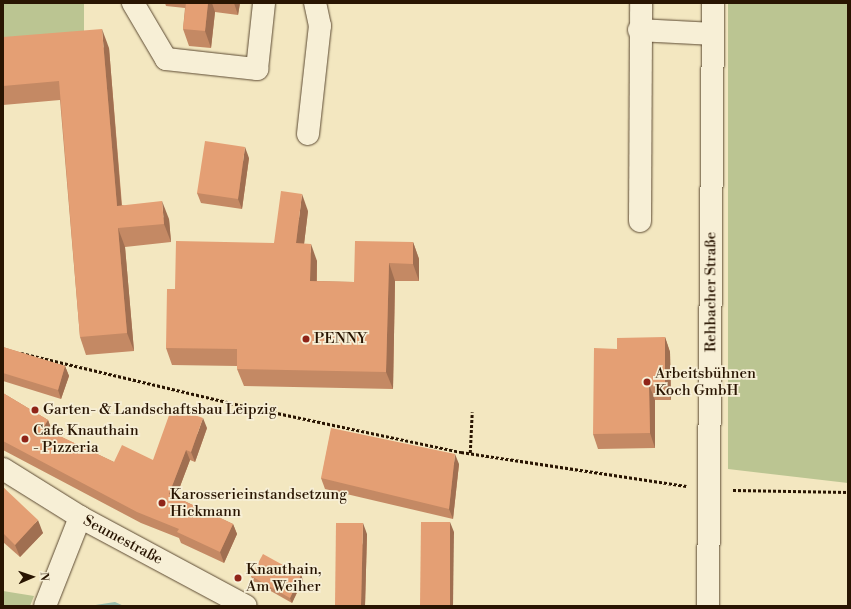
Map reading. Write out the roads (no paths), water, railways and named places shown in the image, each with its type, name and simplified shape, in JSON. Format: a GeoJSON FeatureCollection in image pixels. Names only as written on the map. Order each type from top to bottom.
{"type":"FeatureCollection","features":[{"type":"Feature","properties":{"kind":"street"},"geometry":{"type":"LineString","coordinates":[[133,3],[166,59],[257,69],[264,3]]}},
{"type":"Feature","properties":{"kind":"street"},"geometry":{"type":"LineString","coordinates":[[308,134],[320,26],[315,3]]}},
{"type":"Feature","properties":{"kind":"street"},"geometry":{"type":"LineString","coordinates":[[640,3],[640,221]]}},
{"type":"Feature","properties":{"kind":"street","name":"Rehbacher Straße"},"geometry":{"type":"LineString","coordinates":[[708,606],[713,3]]}},
{"type":"Feature","properties":{"kind":"street"},"geometry":{"type":"LineString","coordinates":[[639,30],[713,34]]}},
{"type":"Feature","properties":{"kind":"street","name":"Seumestraße"},"geometry":{"type":"LineString","coordinates":[[3,469],[80,517],[246,606]]}},
{"type":"Feature","properties":{"kind":"street"},"geometry":{"type":"LineString","coordinates":[[45,606],[80,517]]}},
{"type":"Feature","properties":{"kind":"place","name":"PENNY"},"geometry":{"type":"Point","coordinates":[306,339]}},
{"type":"Feature","properties":{"kind":"place","name":"Arbeitsbühnen Koch GmbH"},"geometry":{"type":"Point","coordinates":[647,382]}},
{"type":"Feature","properties":{"kind":"place","name":"Garten- & Landschaftsbau Leipzig"},"geometry":{"type":"Point","coordinates":[35,410]}},
{"type":"Feature","properties":{"kind":"place","name":"Cafe Knauthain - Pizzeria"},"geometry":{"type":"Point","coordinates":[25,439]}},
{"type":"Feature","properties":{"kind":"place","name":"Karosserieinstandsetzung Hickmann"},"geometry":{"type":"Point","coordinates":[162,503]}},
{"type":"Feature","properties":{"kind":"place","name":"Knauthain, Am Weiher"},"geometry":{"type":"Point","coordinates":[238,578]}}]}
